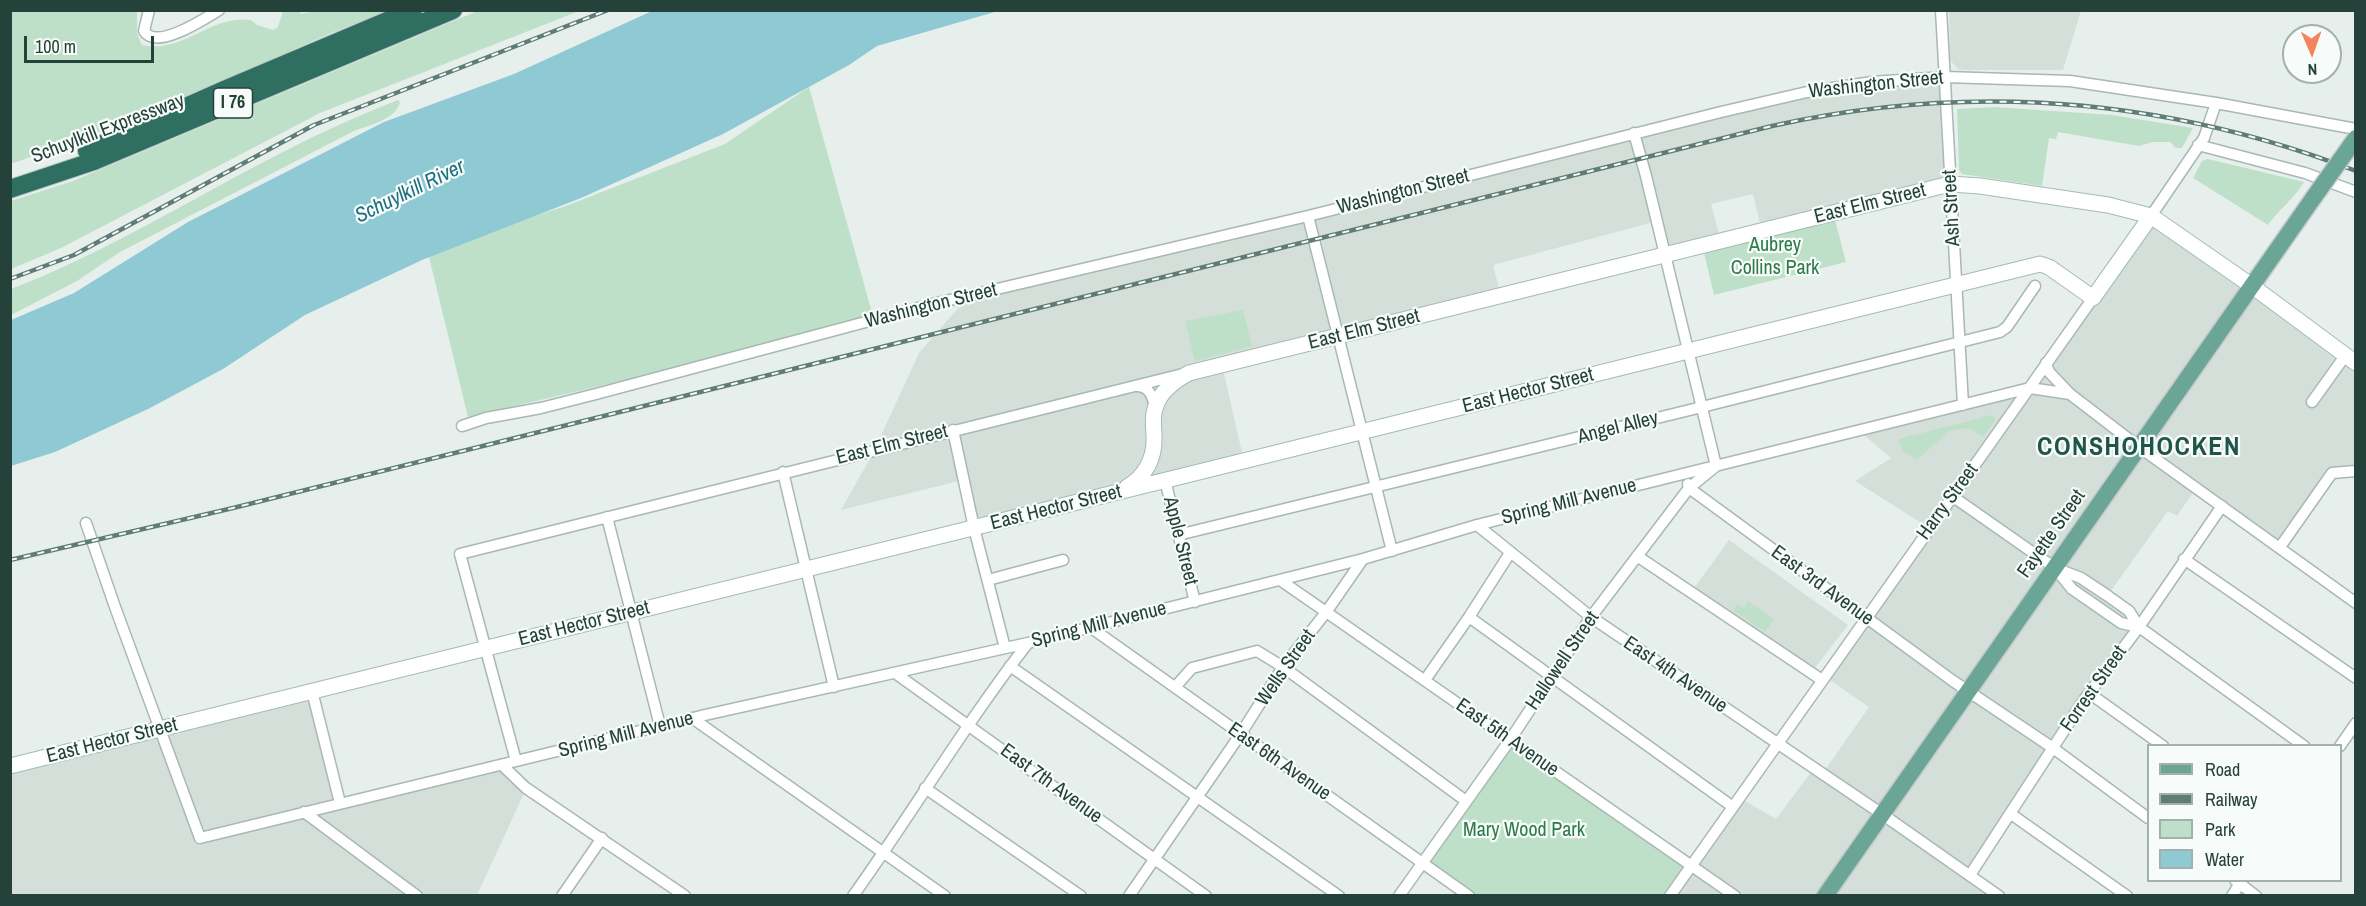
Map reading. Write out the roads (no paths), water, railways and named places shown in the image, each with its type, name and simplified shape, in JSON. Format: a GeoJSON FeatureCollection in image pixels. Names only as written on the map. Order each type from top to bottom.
{"type":"FeatureCollection","features":[{"type":"Feature","properties":{"kind":"highway","name":"Schuylkill Expressway"},"geometry":{"type":"LineString","coordinates":[[10,178],[93,148],[413,10]]}},
{"type":"Feature","properties":{"kind":"highway","name":"Schuylkill Expressway"},"geometry":{"type":"LineString","coordinates":[[10,189],[94,161],[453,10]]}},
{"type":"Feature","properties":{"kind":"main road","name":"Fayette Street"},"geometry":{"type":"LineString","coordinates":[[1825,896],[2355,138]]}},
{"type":"Feature","properties":{"kind":"main road","name":"East Elm Street"},"geometry":{"type":"LineString","coordinates":[[1189,373],[1950,184],[1973,185],[2108,206],[2151,216],[2252,286],[2350,359]]}},
{"type":"Feature","properties":{"kind":"main road","name":"Harry Street"},"geometry":{"type":"LineString","coordinates":[[2093,298],[2151,216]]}},
{"type":"Feature","properties":{"kind":"main road","name":"East Hector Street"},"geometry":{"type":"LineString","coordinates":[[10,766],[2040,264],[2049,267],[2093,298]]}},
{"type":"Feature","properties":{"kind":"main road"},"geometry":{"type":"LineString","coordinates":[[1155,408],[1165,390],[1178,378],[1189,373]]}},
{"type":"Feature","properties":{"kind":"main road","name":"Apple Street"},"geometry":{"type":"LineString","coordinates":[[1103,496],[1136,481],[1146,469],[1152,456],[1155,408]]}},
{"type":"Feature","properties":{"kind":"main road"},"geometry":{"type":"LineString","coordinates":[[1152,456],[1154,471],[1165,480]]}},
{"type":"Feature","properties":{"kind":"street"},"geometry":{"type":"LineString","coordinates":[[149,10],[144,31],[148,37],[153,39],[181,32],[219,10]]}},
{"type":"Feature","properties":{"kind":"street","name":"Ash Street"},"geometry":{"type":"LineString","coordinates":[[1941,10],[1963,405]]}},
{"type":"Feature","properties":{"kind":"street","name":"Washington Street"},"geometry":{"type":"LineString","coordinates":[[462,426],[486,418],[541,408],[596,394],[933,304],[1308,216],[1807,92],[1872,82],[1945,76],[2070,81],[2216,103],[2355,129]]}},
{"type":"Feature","properties":{"kind":"street","name":"Harry Street"},"geometry":{"type":"LineString","coordinates":[[2151,216],[2199,145],[2216,103]]}},
{"type":"Feature","properties":{"kind":"street"},"geometry":{"type":"LineString","coordinates":[[1634,134],[1716,466]]}},
{"type":"Feature","properties":{"kind":"street"},"geometry":{"type":"LineString","coordinates":[[2199,145],[2305,173],[2355,192]]}},
{"type":"Feature","properties":{"kind":"street"},"geometry":{"type":"LineString","coordinates":[[1308,216],[1392,551]]}},
{"type":"Feature","properties":{"kind":"street","name":"Angel Alley"},"geometry":{"type":"LineString","coordinates":[[1178,535],[2001,332],[2007,327],[2035,286]]}},
{"type":"Feature","properties":{"kind":"street","name":"Harry Street"},"geometry":{"type":"LineString","coordinates":[[1670,896],[2093,298]]}},
{"type":"Feature","properties":{"kind":"street"},"geometry":{"type":"LineString","coordinates":[[2312,402],[2350,359]]}},
{"type":"Feature","properties":{"kind":"street"},"geometry":{"type":"LineString","coordinates":[[2046,363],[2049,372],[2070,394],[2139,447],[2355,603]]}},
{"type":"Feature","properties":{"kind":"street","name":"East Elm Street"},"geometry":{"type":"LineString","coordinates":[[487,648],[460,554],[1189,373]]}},
{"type":"Feature","properties":{"kind":"street"},"geometry":{"type":"LineString","coordinates":[[1128,387],[1146,388],[1152,395],[1155,408]]}},
{"type":"Feature","properties":{"kind":"street"},"geometry":{"type":"LineString","coordinates":[[2030,388],[2070,394]]}},
{"type":"Feature","properties":{"kind":"street","name":"Spring Mill Avenue"},"geometry":{"type":"LineString","coordinates":[[161,729],[200,838],[692,718],[1028,643],[1195,602],[1392,551],[1476,525],[2030,388]]}},
{"type":"Feature","properties":{"kind":"street"},"geometry":{"type":"LineString","coordinates":[[953,430],[974,528],[1005,648]]}},
{"type":"Feature","properties":{"kind":"street","name":"Hallowell Street"},"geometry":{"type":"LineString","coordinates":[[1399,896],[1510,740],[1591,617],[1689,489],[1716,466]]}},
{"type":"Feature","properties":{"kind":"street"},"geometry":{"type":"LineString","coordinates":[[2280,547],[2332,473],[2355,471]]}},
{"type":"Feature","properties":{"kind":"street"},"geometry":{"type":"LineString","coordinates":[[783,472],[834,687]]}},
{"type":"Feature","properties":{"kind":"street"},"geometry":{"type":"LineString","coordinates":[[1683,474],[1689,489]]}},
{"type":"Feature","properties":{"kind":"street","name":"Apple Street"},"geometry":{"type":"LineString","coordinates":[[1165,480],[1195,602]]}},
{"type":"Feature","properties":{"kind":"street","name":"East 3rd Avenue"},"geometry":{"type":"LineString","coordinates":[[1689,489],[1865,618],[2053,748],[2147,817]]}},
{"type":"Feature","properties":{"kind":"street"},"geometry":{"type":"LineString","coordinates":[[1952,496],[2055,568],[2072,589],[2121,623],[2139,627],[2301,744]]}},
{"type":"Feature","properties":{"kind":"street","name":"Forrest Street"},"geometry":{"type":"LineString","coordinates":[[1970,875],[2089,693],[2139,627],[2222,506]]}},
{"type":"Feature","properties":{"kind":"street"},"geometry":{"type":"LineString","coordinates":[[607,517],[660,726]]}},
{"type":"Feature","properties":{"kind":"street"},"geometry":{"type":"LineString","coordinates":[[86,523],[161,729]]}},
{"type":"Feature","properties":{"kind":"street","name":"East 4th Avenue"},"geometry":{"type":"LineString","coordinates":[[1476,525],[1591,617],[1999,896]]}},
{"type":"Feature","properties":{"kind":"street"},"geometry":{"type":"LineString","coordinates":[[1425,680],[1510,553]]}},
{"type":"Feature","properties":{"kind":"street"},"geometry":{"type":"LineString","coordinates":[[1637,556],[1822,680]]}},
{"type":"Feature","properties":{"kind":"street","name":"Wells Street"},"geometry":{"type":"LineString","coordinates":[[1129,896],[1153,858],[1240,735],[1283,667],[1327,611],[1362,559]]}},
{"type":"Feature","properties":{"kind":"street"},"geometry":{"type":"LineString","coordinates":[[2184,559],[2355,678]]}},
{"type":"Feature","properties":{"kind":"street"},"geometry":{"type":"LineString","coordinates":[[988,580],[1064,560]]}},
{"type":"Feature","properties":{"kind":"street","name":"East 5th Avenue"},"geometry":{"type":"LineString","coordinates":[[1280,580],[1735,896]]}},
{"type":"Feature","properties":{"kind":"street"},"geometry":{"type":"LineString","coordinates":[[1469,617],[1733,807]]}},
{"type":"Feature","properties":{"kind":"street","name":"East 6th Avenue"},"geometry":{"type":"LineString","coordinates":[[1090,627],[1469,896]]}},
{"type":"Feature","properties":{"kind":"street"},"geometry":{"type":"LineString","coordinates":[[853,896],[925,788],[1028,643]]}},
{"type":"Feature","properties":{"kind":"street"},"geometry":{"type":"LineString","coordinates":[[487,648],[516,761]]}},
{"type":"Feature","properties":{"kind":"street"},"geometry":{"type":"LineString","coordinates":[[1176,686],[1192,668],[1257,651],[1283,667],[1466,801]]}},
{"type":"Feature","properties":{"kind":"street"},"geometry":{"type":"LineString","coordinates":[[1010,666],[1339,896]]}},
{"type":"Feature","properties":{"kind":"street","name":"East 7th Avenue"},"geometry":{"type":"LineString","coordinates":[[895,673],[1206,896]]}},
{"type":"Feature","properties":{"kind":"street"},"geometry":{"type":"LineString","coordinates":[[312,692],[340,803]]}},
{"type":"Feature","properties":{"kind":"street"},"geometry":{"type":"LineString","coordinates":[[2089,693],[2160,744]]}},
{"type":"Feature","properties":{"kind":"street"},"geometry":{"type":"LineString","coordinates":[[692,718],[945,896]]}},
{"type":"Feature","properties":{"kind":"street"},"geometry":{"type":"LineString","coordinates":[[2341,744],[2355,723]]}},
{"type":"Feature","properties":{"kind":"street"},"geometry":{"type":"LineString","coordinates":[[502,766],[526,788],[685,896]]}},
{"type":"Feature","properties":{"kind":"street"},"geometry":{"type":"LineString","coordinates":[[925,788],[1081,896]]}},
{"type":"Feature","properties":{"kind":"street"},"geometry":{"type":"LineString","coordinates":[[304,812],[417,896]]}},
{"type":"Feature","properties":{"kind":"street"},"geometry":{"type":"LineString","coordinates":[[2011,814],[2127,896]]}},
{"type":"Feature","properties":{"kind":"street"},"geometry":{"type":"LineString","coordinates":[[562,896],[602,838]]}},
{"type":"Feature","properties":{"kind":"street"},"geometry":{"type":"LineString","coordinates":[[2232,896],[2239,882],[2256,896]]}},
{"type":"Feature","properties":{"kind":"water","name":"Schuylkill River"},"geometry":{"type":"Polygon","coordinates":[[[652,11],[998,11],[877,46],[849,65],[723,134],[581,198],[422,260],[305,315],[223,369],[148,409],[55,452],[11,466],[11,320],[74,293],[188,222],[384,122],[514,74],[652,11]]]}},
{"type":"Feature","properties":{"kind":"railway"},"geometry":{"type":"LineString","coordinates":[[10,279],[74,255],[314,125],[608,10]]}},
{"type":"Feature","properties":{"kind":"railway"},"geometry":{"type":"LineString","coordinates":[[10,560],[233,508],[1772,126],[1846,112],[1920,104],[1994,102],[2067,105],[2140,113],[2212,127],[2284,146],[2356,171]]}},
{"type":"Feature","properties":{"kind":"district","name":"CONSHOHOCKEN"},"geometry":{"type":"Point","coordinates":[2139,448]}},
{"type":"Feature","properties":{"kind":"park label","name":"Aubrey Collins Park"},"geometry":{"type":"Point","coordinates":[1775,258]}},
{"type":"Feature","properties":{"kind":"park label","name":"Mary Wood Park"},"geometry":{"type":"Point","coordinates":[1524,831]}}]}
